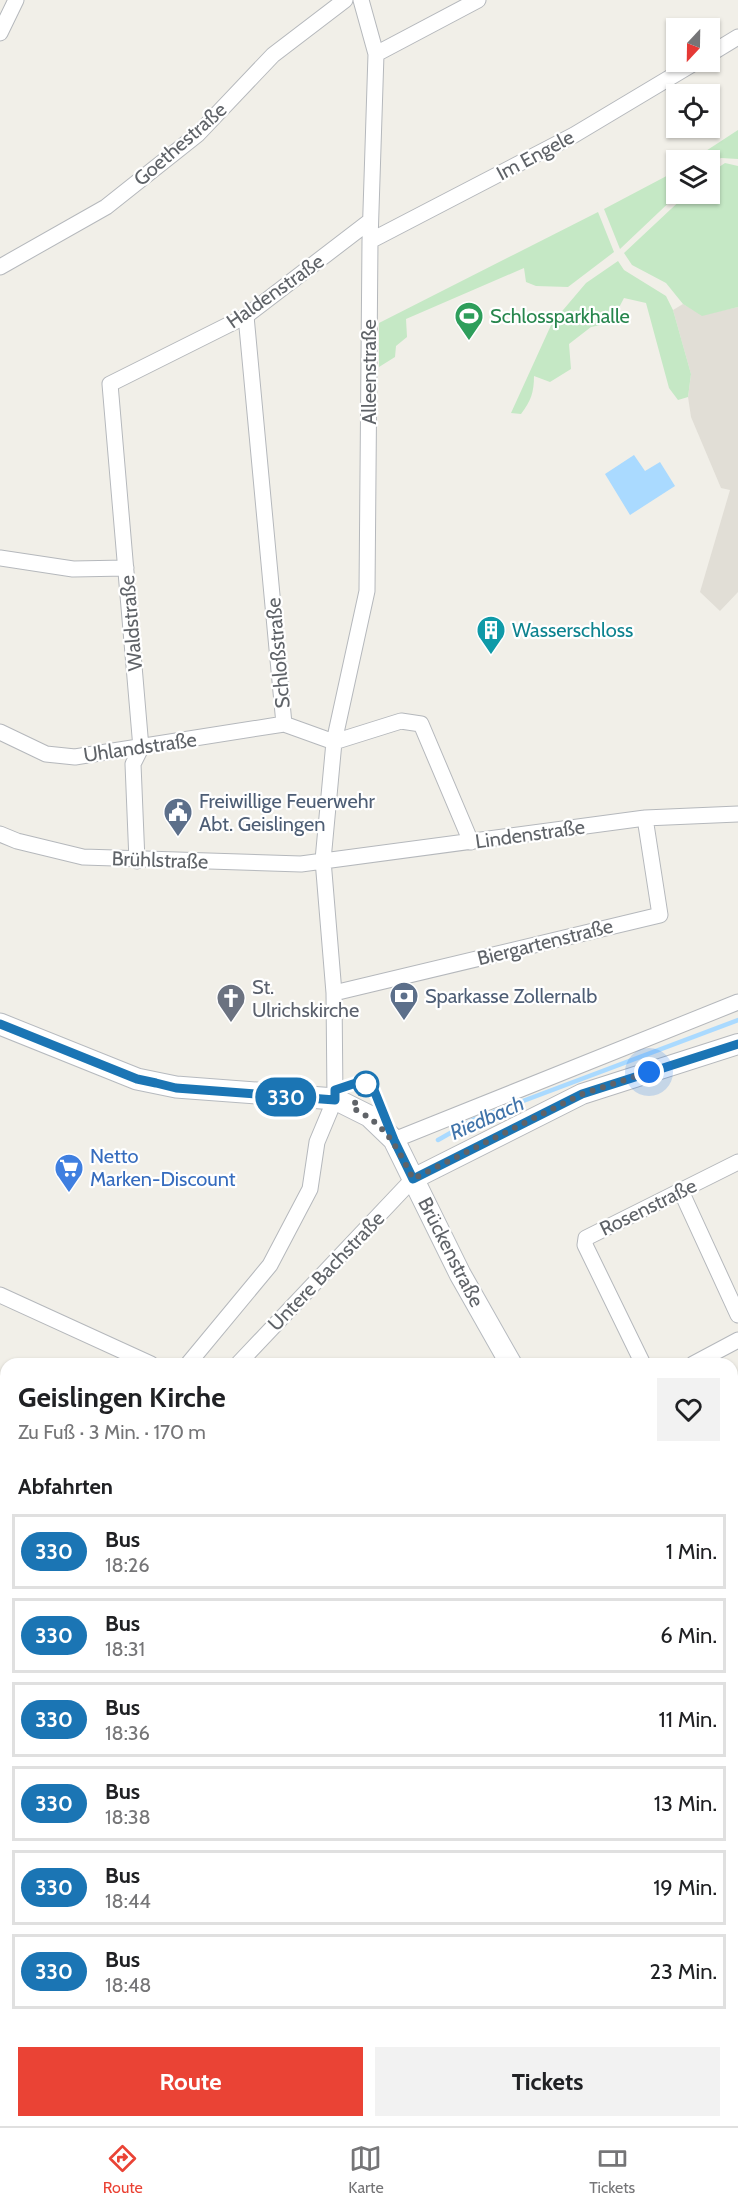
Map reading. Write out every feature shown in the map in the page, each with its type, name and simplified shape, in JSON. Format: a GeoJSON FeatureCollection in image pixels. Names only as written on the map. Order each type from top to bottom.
{"type":"FeatureCollection","features":[{"type":"Feature","properties":{"kind":"main road"},"geometry":{"type":"LineString","coordinates":[[0,1024],[137,1079],[176,1088],[335,1100]]}},
{"type":"Feature","properties":{"kind":"main road","name":"Brückenstraße"},"geometry":{"type":"LineString","coordinates":[[335,1100],[369,1116],[394,1140],[460,1274],[508,1358]]}},
{"type":"Feature","properties":{"kind":"street"},"geometry":{"type":"LineString","coordinates":[[0,33],[16,0]]}},
{"type":"Feature","properties":{"kind":"street","name":"Goethestraße"},"geometry":{"type":"LineString","coordinates":[[0,267],[106,207],[198,134],[273,55],[345,0]]}},
{"type":"Feature","properties":{"kind":"street","name":"Alleenstraße"},"geometry":{"type":"LineString","coordinates":[[334,742],[368,591],[370,222],[376,54],[361,0]]}},
{"type":"Feature","properties":{"kind":"street"},"geometry":{"type":"LineString","coordinates":[[376,54],[478,0]]}},
{"type":"Feature","properties":{"kind":"street"},"geometry":{"type":"LineString","coordinates":[[720,48],[738,37]]}},
{"type":"Feature","properties":{"kind":"street","name":"Im Engele"},"geometry":{"type":"LineString","coordinates":[[370,241],[574,135],[679,72]]}},
{"type":"Feature","properties":{"kind":"street","name":"Haldenstraße"},"geometry":{"type":"LineString","coordinates":[[110,384],[246,316],[370,222]]}},
{"type":"Feature","properties":{"kind":"street","name":"Schloßstraße"},"geometry":{"type":"LineString","coordinates":[[246,316],[284,724],[334,742]]}},
{"type":"Feature","properties":{"kind":"street","name":"Waldstraße"},"geometry":{"type":"LineString","coordinates":[[110,384],[141,748],[133,764],[137,861]]}},
{"type":"Feature","properties":{"kind":"street"},"geometry":{"type":"LineString","coordinates":[[0,558],[73,569],[126,568]]}},
{"type":"Feature","properties":{"kind":"street"},"geometry":{"type":"LineString","coordinates":[[193,1358],[270,1265],[310,1190],[317,1142],[335,1100],[334,993],[323,860],[334,742],[401,720],[421,724],[471,842]]}},
{"type":"Feature","properties":{"kind":"street","name":"Uhlandstraße"},"geometry":{"type":"LineString","coordinates":[[0,732],[46,754],[65,756],[141,748],[284,724]]}},
{"type":"Feature","properties":{"kind":"street","name":"Lindenstraße"},"geometry":{"type":"LineString","coordinates":[[323,860],[645,818],[738,813]]}},
{"type":"Feature","properties":{"kind":"street","name":"Biergartenstraße"},"geometry":{"type":"LineString","coordinates":[[334,993],[660,915],[645,818]]}},
{"type":"Feature","properties":{"kind":"street","name":"Brühlstraße"},"geometry":{"type":"LineString","coordinates":[[0,834],[17,842],[83,857],[137,861],[301,864],[323,860]]}},
{"type":"Feature","properties":{"kind":"street"},"geometry":{"type":"LineString","coordinates":[[394,1140],[738,1002]]}},
{"type":"Feature","properties":{"kind":"street"},"geometry":{"type":"LineString","coordinates":[[413,1179],[582,1094],[738,1044]]}},
{"type":"Feature","properties":{"kind":"street","name":"Rosenstraße"},"geometry":{"type":"LineString","coordinates":[[640,1358],[585,1245],[586,1238],[738,1162]]}},
{"type":"Feature","properties":{"kind":"street","name":"Untere Bachstraße"},"geometry":{"type":"LineString","coordinates":[[244,1358],[413,1179]]}},
{"type":"Feature","properties":{"kind":"street"},"geometry":{"type":"LineString","coordinates":[[681,1191],[738,1315]]}},
{"type":"Feature","properties":{"kind":"street"},"geometry":{"type":"LineString","coordinates":[[0,1295],[138,1358]]}},
{"type":"Feature","properties":{"kind":"street"},"geometry":{"type":"LineString","coordinates":[[704,1358],[738,1340]]}},
{"type":"Feature","properties":{"kind":"shaded area"},"geometry":{"type":"Polygon","coordinates":[[[683,304],[702,315],[738,307],[738,592],[720,611],[700,592],[730,490],[721,488],[691,417],[688,397],[691,374],[673,310],[683,304]]]}},
{"type":"Feature","properties":{"kind":"green space"},"geometry":{"type":"Polygon","coordinates":[[[738,130],[738,159],[720,159],[720,150],[707,150],[738,130]]]}},
{"type":"Feature","properties":{"kind":"green space"},"geometry":{"type":"Polygon","coordinates":[[[725,163],[738,166],[738,307],[702,316],[683,304],[666,283],[632,265],[624,253],[676,204],[720,204],[720,166],[725,163]]]}},
{"type":"Feature","properties":{"kind":"green space"},"geometry":{"type":"Polygon","coordinates":[[[666,176],[667,204],[620,249],[604,209],[666,176]]]}},
{"type":"Feature","properties":{"kind":"green space"},"geometry":{"type":"Polygon","coordinates":[[[598,212],[614,252],[568,287],[536,286],[526,282],[524,268],[406,319],[407,337],[396,346],[395,357],[379,367],[379,323],[598,212]]]}},
{"type":"Feature","properties":{"kind":"green space"},"geometry":{"type":"Polygon","coordinates":[[[618,261],[624,270],[666,296],[673,310],[691,374],[688,397],[678,400],[669,388],[646,303],[624,298],[611,323],[591,327],[569,344],[571,369],[550,382],[534,376],[533,392],[527,405],[521,414],[511,413],[552,323],[586,283],[618,261]]]}},
{"type":"Feature","properties":{"kind":"water"},"geometry":{"type":"Polygon","coordinates":[[[634,455],[645,471],[660,462],[675,486],[630,515],[605,474],[634,455]]]}},
{"type":"Feature","properties":{"kind":"waterway","name":"Riedbach"},"geometry":{"type":"LineString","coordinates":[[438,1140],[475,1119],[738,1020]]}},
{"type":"Feature","properties":{"kind":"bus line","name":"330"},"geometry":{"type":"LineString","coordinates":[[0,1024],[137,1079],[176,1088],[335,1100],[335,1090],[356,1083],[372,1085],[394,1140],[413,1179],[582,1094],[738,1044]]}},
{"type":"Feature","properties":{"kind":"place","name":"Schlossparkhalle"},"geometry":{"type":"Point","coordinates":[469,342]}},
{"type":"Feature","properties":{"kind":"place","name":"Wasserschloss"},"geometry":{"type":"Point","coordinates":[491,656]}},
{"type":"Feature","properties":{"kind":"place","name":"Freiwillige Feuerwehr Abt. Geislingen"},"geometry":{"type":"Point","coordinates":[178,838]}},
{"type":"Feature","properties":{"kind":"place","name":"Sparkasse Zollernalb"},"geometry":{"type":"Point","coordinates":[404,1022]}},
{"type":"Feature","properties":{"kind":"place","name":"St. Ulrichskirche"},"geometry":{"type":"Point","coordinates":[231,1024]}},
{"type":"Feature","properties":{"kind":"place","name":"Netto Marken-Discount"},"geometry":{"type":"Point","coordinates":[69,1194]}},
{"type":"Feature","properties":{"kind":"route"},"geometry":{"type":"LineString","coordinates":[[366,1084],[352,1108],[369,1116],[394,1140],[413,1179],[582,1094],[649,1072]]}}]}
